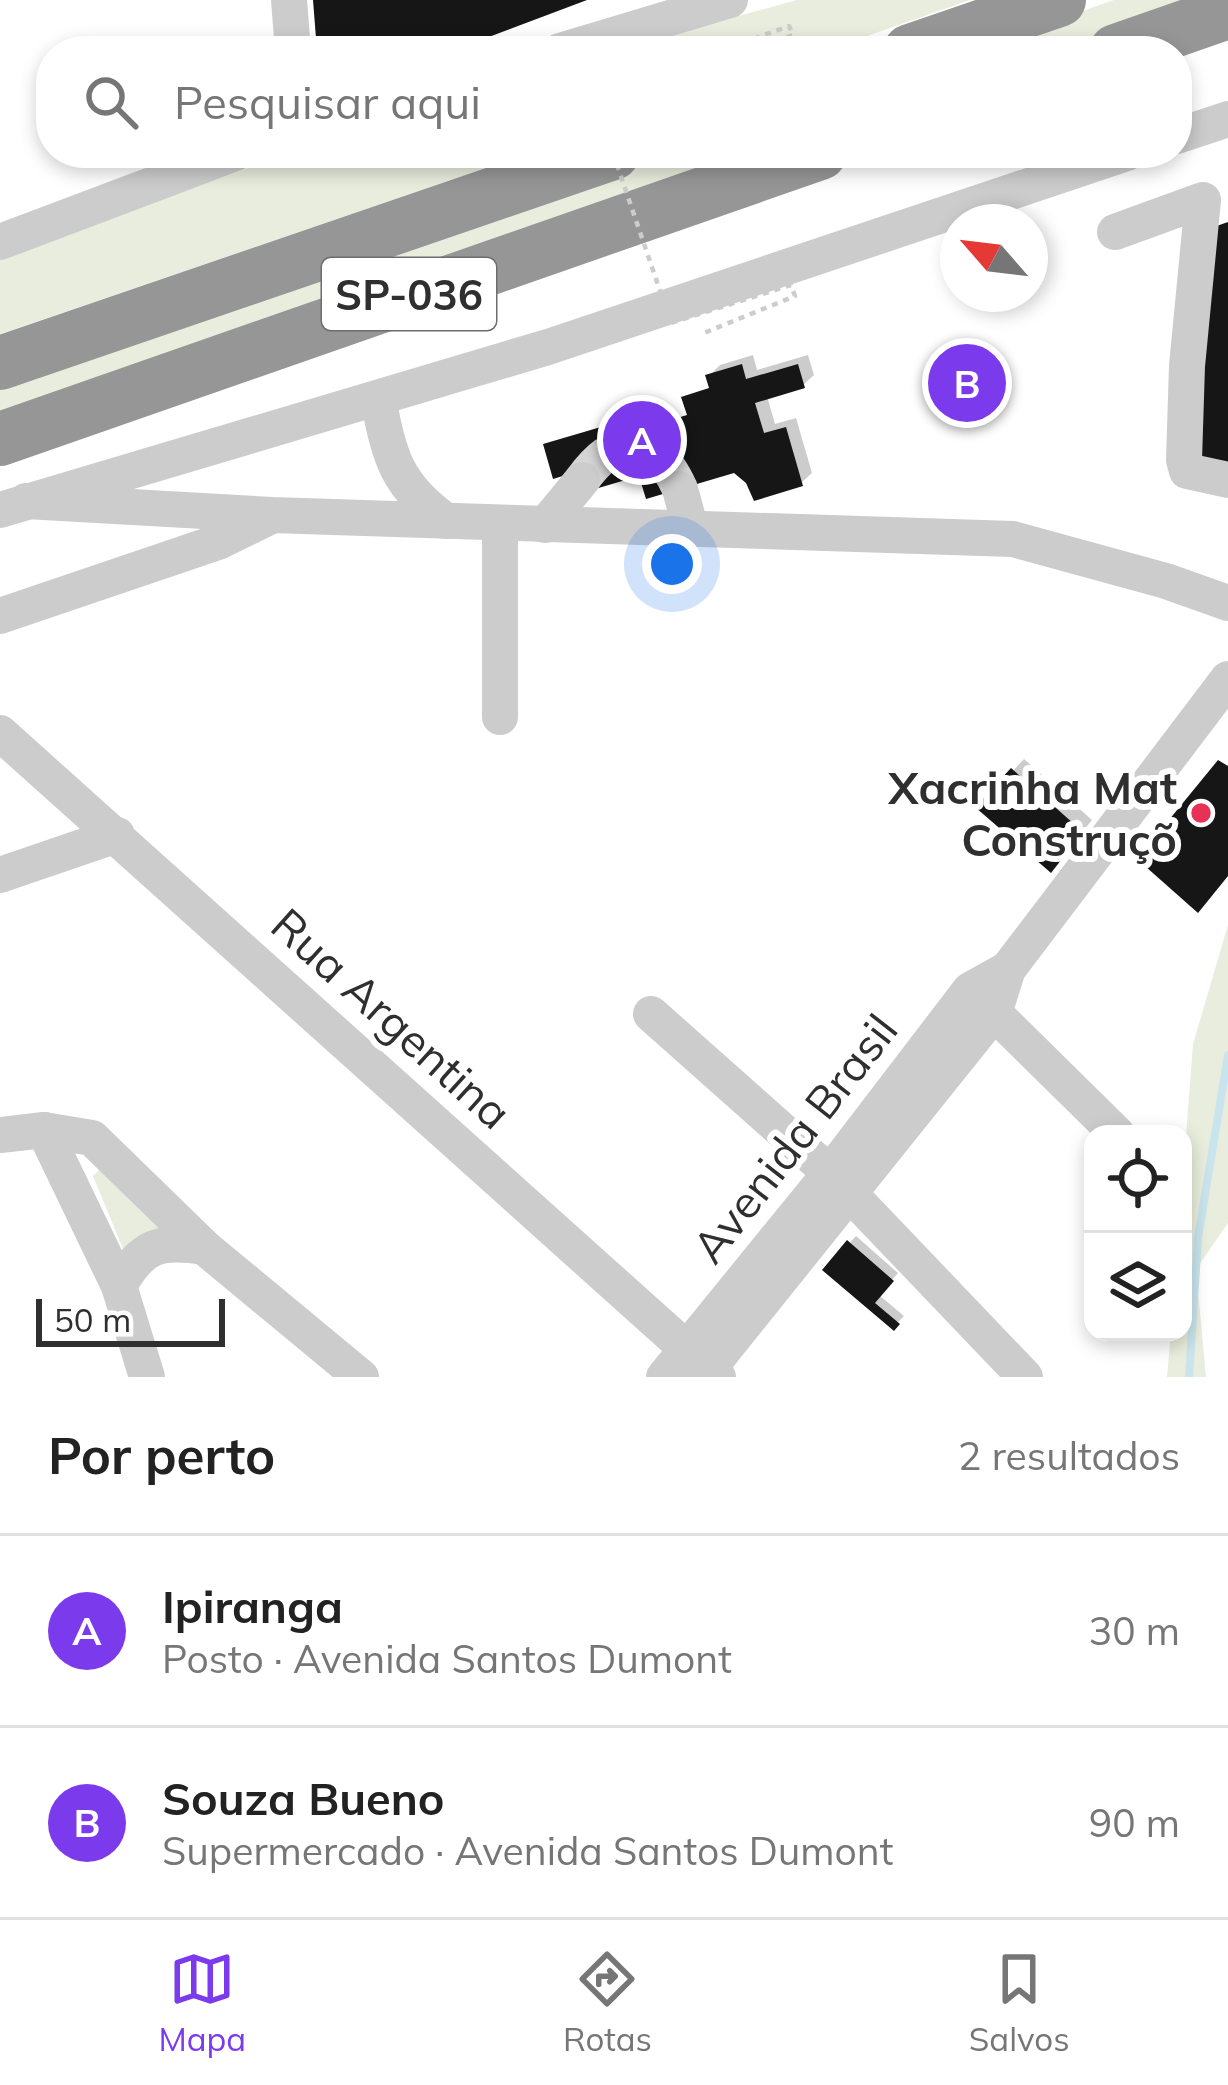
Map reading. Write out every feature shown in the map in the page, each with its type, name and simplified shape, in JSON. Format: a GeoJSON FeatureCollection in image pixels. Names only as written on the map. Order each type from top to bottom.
{"type":"FeatureCollection","features":[{"type":"Feature","properties":{"kind":"highway"},"geometry":{"type":"LineString","coordinates":[[954,36],[1058,0]]}},
{"type":"Feature","properties":{"kind":"highway"},"geometry":{"type":"LineString","coordinates":[[1159,36],[1228,12]]}},
{"type":"Feature","properties":{"kind":"highway","name":"SP-036"},"geometry":{"type":"LineString","coordinates":[[0,363],[569,168]]}},
{"type":"Feature","properties":{"kind":"highway","name":"SP-036"},"geometry":{"type":"LineString","coordinates":[[0,439],[777,168]]}},
{"type":"Feature","properties":{"kind":"street"},"geometry":{"type":"LineString","coordinates":[[289,0],[292,36]]}},
{"type":"Feature","properties":{"kind":"street"},"geometry":{"type":"LineString","coordinates":[[610,36],[730,0]]}},
{"type":"Feature","properties":{"kind":"street"},"geometry":{"type":"LineString","coordinates":[[1192,131],[1228,119]]}},
{"type":"Feature","properties":{"kind":"street"},"geometry":{"type":"LineString","coordinates":[[0,242],[196,168]]}},
{"type":"Feature","properties":{"kind":"street"},"geometry":{"type":"LineString","coordinates":[[13,505],[548,347],[1082,168]]}},
{"type":"Feature","properties":{"kind":"street"},"geometry":{"type":"LineString","coordinates":[[1115,232],[1216,195],[1187,366],[1184,460],[1187,471],[1228,480]]}},
{"type":"Feature","properties":{"kind":"street"},"geometry":{"type":"LineString","coordinates":[[378,399],[388,452],[401,481],[418,502],[446,521]]}},
{"type":"Feature","properties":{"kind":"street"},"geometry":{"type":"LineString","coordinates":[[545,525],[582,480]]}},
{"type":"Feature","properties":{"kind":"street"},"geometry":{"type":"LineString","coordinates":[[680,489],[691,530]]}},
{"type":"Feature","properties":{"kind":"street"},"geometry":{"type":"LineString","coordinates":[[13,505],[1013,539],[1228,603]]}},
{"type":"Feature","properties":{"kind":"street"},"geometry":{"type":"LineString","coordinates":[[0,616],[218,542],[272,515]]}},
{"type":"Feature","properties":{"kind":"street"},"geometry":{"type":"LineString","coordinates":[[500,524],[500,716]]}},
{"type":"Feature","properties":{"kind":"street","name":"Avenida Brasil"},"geometry":{"type":"LineString","coordinates":[[696,1370],[1228,679]]}},
{"type":"Feature","properties":{"kind":"street","name":"Rua Argentina"},"geometry":{"type":"LineString","coordinates":[[0,733],[117,835],[696,1370]]}},
{"type":"Feature","properties":{"kind":"street"},"geometry":{"type":"LineString","coordinates":[[0,874],[117,835]]}},
{"type":"Feature","properties":{"kind":"street"},"geometry":{"type":"LineString","coordinates":[[982,1001],[1108,1125]]}},
{"type":"Feature","properties":{"kind":"street"},"geometry":{"type":"LineString","coordinates":[[652,1014],[840,1182],[1025,1377]]}},
{"type":"Feature","properties":{"kind":"street"},"geometry":{"type":"LineString","coordinates":[[0,1135],[44,1130],[80,1134],[103,1146],[204,1247],[361,1377]]}},
{"type":"Feature","properties":{"kind":"street"},"geometry":{"type":"LineString","coordinates":[[44,1130],[119,1286],[147,1377]]}},
{"type":"Feature","properties":{"kind":"street"},"geometry":{"type":"LineString","coordinates":[[119,1286],[130,1266],[147,1251],[168,1242],[204,1247]]}},
{"type":"Feature","properties":{"kind":"path"},"geometry":{"type":"LineString","coordinates":[[761,36],[789,26],[790,36]]}},
{"type":"Feature","properties":{"kind":"path"},"geometry":{"type":"LineString","coordinates":[[618,168],[671,323],[791,285],[795,296],[704,333]]}},
{"type":"Feature","properties":{"kind":"green space"},"geometry":{"type":"Polygon","coordinates":[[[797,0],[970,0],[867,36],[666,36],[797,0]]]}},
{"type":"Feature","properties":{"kind":"green space"},"geometry":{"type":"Polygon","coordinates":[[[1114,0],[1228,0],[1126,36],[1011,36],[1114,0]]]}},
{"type":"Feature","properties":{"kind":"green space"},"geometry":{"type":"Polygon","coordinates":[[[249,168],[486,168],[0,334],[0,256],[249,168]]]}},
{"type":"Feature","properties":{"kind":"green space"},"geometry":{"type":"Polygon","coordinates":[[[623,168],[734,168],[0,422],[0,380],[623,168]]]}},
{"type":"Feature","properties":{"kind":"green space"},"geometry":{"type":"Polygon","coordinates":[[[1228,925],[1228,1223],[1196,1269],[1206,1377],[1167,1377],[1170,1341],[1192,1341],[1192,1125],[1187,1125],[1193,1044],[1228,925]]]}},
{"type":"Feature","properties":{"kind":"green space"},"geometry":{"type":"Polygon","coordinates":[[[103,1166],[162,1227],[123,1249],[93,1176],[103,1166]]]}},
{"type":"Feature","properties":{"kind":"building"},"geometry":{"type":"Polygon","coordinates":[[[313,0],[587,0],[492,36],[316,36],[313,0]]]}},
{"type":"Feature","properties":{"kind":"building"},"geometry":{"type":"Polygon","coordinates":[[[1228,222],[1228,474],[1192,472],[1208,229],[1228,222]]]}},
{"type":"Feature","properties":{"kind":"building"},"geometry":{"type":"Polygon","coordinates":[[[742,364],[746,379],[798,364],[805,388],[755,403],[764,433],[786,427],[803,486],[754,501],[746,483],[734,473],[646,499],[639,476],[585,492],[579,471],[553,479],[543,444],[601,427],[604,440],[687,415],[681,397],[709,388],[705,375],[742,364]]]}},
{"type":"Feature","properties":{"kind":"building","name":"Xacrinha Mat Construçõ"},"geometry":{"type":"Polygon","coordinates":[[[1218,760],[1228,766],[1228,876],[1198,913],[1137,859],[1218,760]]]}},
{"type":"Feature","properties":{"kind":"building"},"geometry":{"type":"Polygon","coordinates":[[[1011,768],[1083,832],[1051,873],[975,807],[1011,768]]]}},
{"type":"Feature","properties":{"kind":"building"},"geometry":{"type":"Polygon","coordinates":[[[847,1240],[894,1281],[875,1303],[900,1324],[894,1331],[822,1270],[847,1240]]]}},
{"type":"Feature","properties":{"kind":"waterway"},"geometry":{"type":"LineString","coordinates":[[1189,1377],[1198,1238],[1228,1055]]}},
{"type":"Feature","properties":{"kind":"tunnel"},"geometry":{"type":"LineString","coordinates":[[582,480],[609,452],[635,445],[659,457],[680,489]]}},
{"type":"Feature","properties":{"kind":"place","name":"Souza Bueno"},"geometry":{"type":"Point","coordinates":[967,383]}},
{"type":"Feature","properties":{"kind":"place","name":"Ipiranga"},"geometry":{"type":"Point","coordinates":[642,440]}},
{"type":"Feature","properties":{"kind":"place","name":"Xacrinha Mat Construçõ"},"geometry":{"type":"Point","coordinates":[1201,813]}}]}
